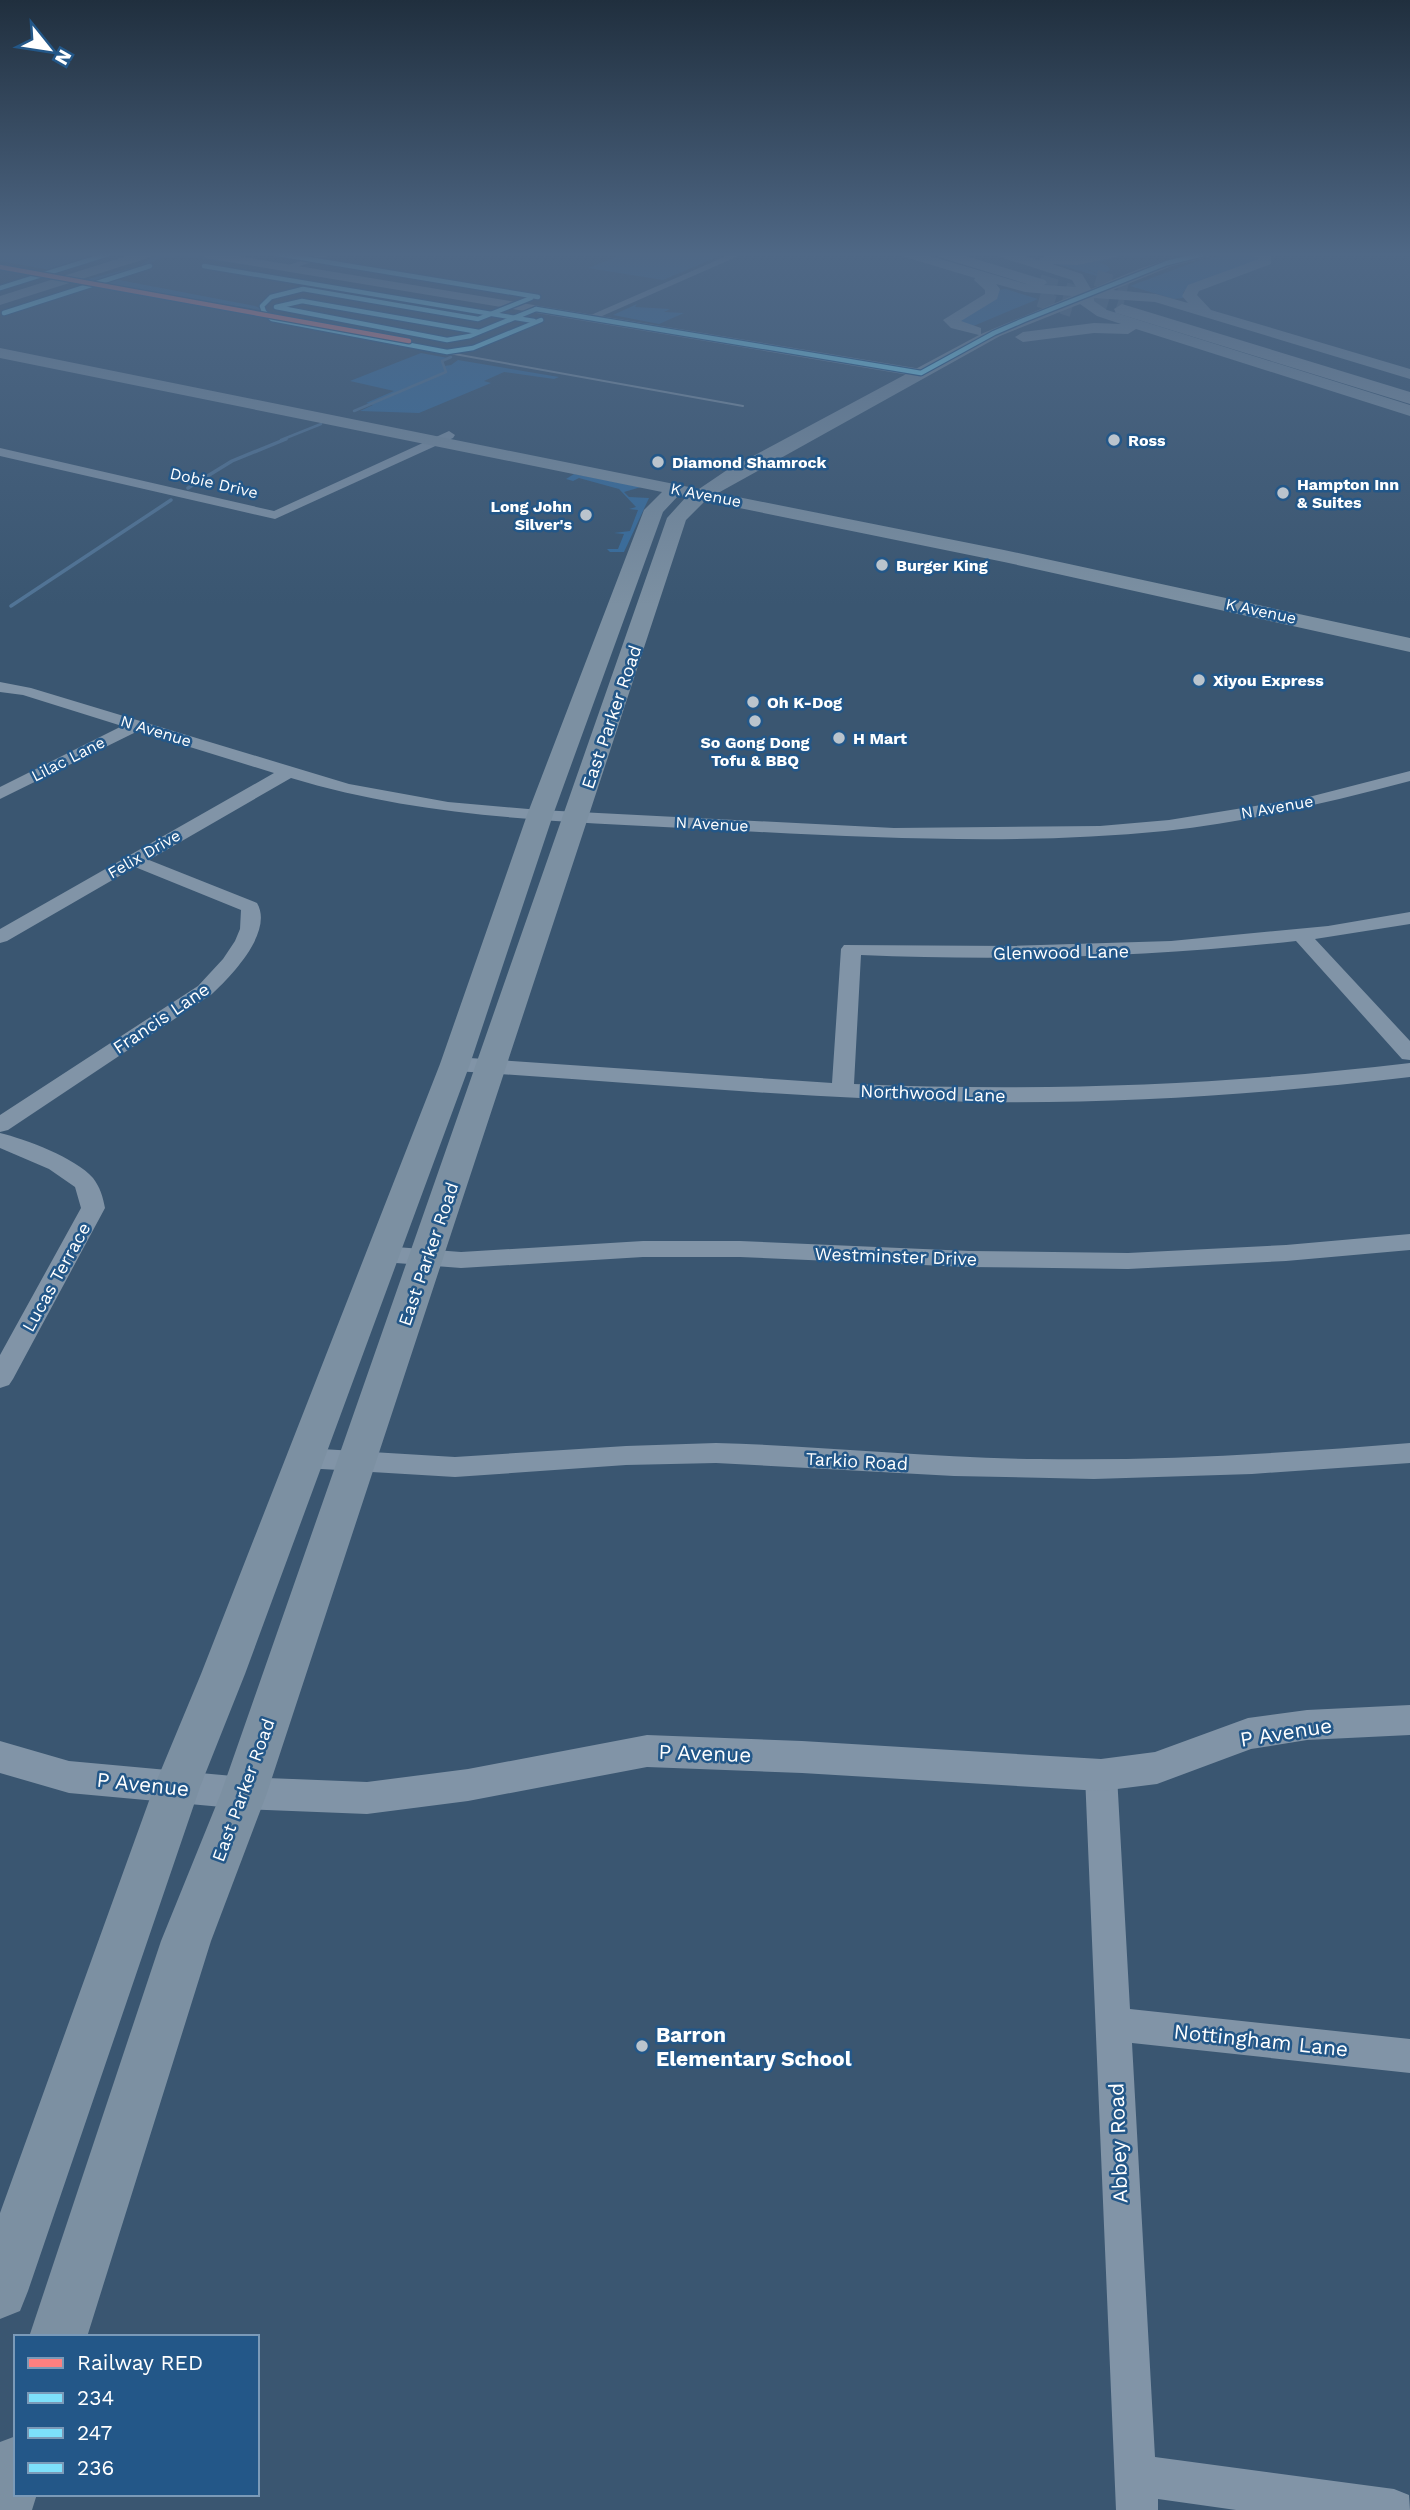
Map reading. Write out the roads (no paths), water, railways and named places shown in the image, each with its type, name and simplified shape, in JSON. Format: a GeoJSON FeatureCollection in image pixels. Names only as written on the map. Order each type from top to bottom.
{"type":"FeatureCollection","features":[{"type":"Feature","properties":{"kind":"highway"},"geometry":{"type":"LineString","coordinates":[[1335,371],[1410,398]]}},
{"type":"Feature","properties":{"kind":"highway"},"geometry":{"type":"LineString","coordinates":[[1360,371],[1410,387]]}},
{"type":"Feature","properties":{"kind":"main road","name":"K Avenue"},"geometry":{"type":"LineString","coordinates":[[108,371],[1410,632]]}},
{"type":"Feature","properties":{"kind":"main road","name":"East Parker Road"},"geometry":{"type":"LineString","coordinates":[[59,2335],[187,1941],[244,1793],[677,518],[694,489],[833,405],[899,371]]}},
{"type":"Feature","properties":{"kind":"main road","name":"East Parker Road"},"geometry":{"type":"LineString","coordinates":[[0,2291],[177,1787],[223,1674],[455,1064],[540,815],[654,510],[924,371]]}},
{"type":"Feature","properties":{"kind":"main road"},"geometry":{"type":"LineString","coordinates":[[1275,371],[1410,413]]}},
{"type":"Feature","properties":{"kind":"main road"},"geometry":{"type":"LineString","coordinates":[[1297,371],[1410,413]]}},
{"type":"Feature","properties":{"kind":"main road"},"geometry":{"type":"LineString","coordinates":[[833,405],[853,409]]}},
{"type":"Feature","properties":{"kind":"main road"},"geometry":{"type":"LineString","coordinates":[[638,557],[665,558]]}},
{"type":"Feature","properties":{"kind":"main road","name":"K Avenue"},"geometry":{"type":"LineString","coordinates":[[1255,603],[1410,646]]}},
{"type":"Feature","properties":{"kind":"main road"},"geometry":{"type":"LineString","coordinates":[[614,621],[643,622]]}},
{"type":"Feature","properties":{"kind":"main road"},"geometry":{"type":"LineString","coordinates":[[586,696],[618,698]]}},
{"type":"Feature","properties":{"kind":"main road"},"geometry":{"type":"LineString","coordinates":[[497,942],[534,943]]}},
{"type":"Feature","properties":{"kind":"main road"},"geometry":{"type":"LineString","coordinates":[[1,2510],[14,2472]]}},
{"type":"Feature","properties":{"kind":"street"},"geometry":{"type":"LineString","coordinates":[[909,371],[921,373]]}},
{"type":"Feature","properties":{"kind":"street","name":"Dobie Drive"},"geometry":{"type":"LineString","coordinates":[[0,452],[275,515],[442,439]]}},
{"type":"Feature","properties":{"kind":"street","name":"N Avenue"},"geometry":{"type":"LineString","coordinates":[[0,687],[25,691],[288,772],[389,798],[448,807],[540,815],[894,833],[1100,831],[1169,825],[1305,803],[1410,776]]}},
{"type":"Feature","properties":{"kind":"street","name":"Lilac Lane"},"geometry":{"type":"LineString","coordinates":[[0,794],[137,724]]}},
{"type":"Feature","properties":{"kind":"street","name":"Felix Drive"},"geometry":{"type":"LineString","coordinates":[[0,937],[288,772]]}},
{"type":"Feature","properties":{"kind":"street","name":"Francis Lane"},"geometry":{"type":"LineString","coordinates":[[0,1125],[205,990],[224,972],[248,935],[254,917],[250,907],[133,860]]}},
{"type":"Feature","properties":{"kind":"street","name":"Glenwood Lane"},"geometry":{"type":"LineString","coordinates":[[843,1090],[851,949],[1042,954],[1146,950],[1300,934],[1410,918]]}},
{"type":"Feature","properties":{"kind":"street"},"geometry":{"type":"LineString","coordinates":[[1300,934],[1410,1054]]}},
{"type":"Feature","properties":{"kind":"street","name":"Northwood Lane"},"geometry":{"type":"LineString","coordinates":[[455,1064],[843,1090],[976,1095],[1097,1095],[1237,1088],[1410,1070]]}},
{"type":"Feature","properties":{"kind":"street","name":"Lucas Terrace"},"geometry":{"type":"LineString","coordinates":[[0,1140],[59,1166],[84,1181],[91,1195],[93,1208],[0,1379]]}},
{"type":"Feature","properties":{"kind":"street","name":"Westminster Drive"},"geometry":{"type":"LineString","coordinates":[[383,1254],[461,1260],[643,1248],[740,1249],[969,1259],[1128,1261],[1286,1253],[1410,1242]]}},
{"type":"Feature","properties":{"kind":"street","name":"Tarkio Road"},"geometry":{"type":"LineString","coordinates":[[305,1458],[392,1466],[475,1466],[626,1454],[716,1453],[988,1468],[1131,1469],[1410,1453]]}},
{"type":"Feature","properties":{"kind":"street","name":"P Avenue"},"geometry":{"type":"LineString","coordinates":[[0,1757],[69,1777],[244,1793],[366,1798],[468,1785],[647,1751],[1101,1775],[1157,1768],[1248,1734],[1307,1725],[1410,1720]]}},
{"type":"Feature","properties":{"kind":"street","name":"Abbey Road"},"geometry":{"type":"LineString","coordinates":[[1101,1775],[1136,2493]]}},
{"type":"Feature","properties":{"kind":"street","name":"Nottingham Lane"},"geometry":{"type":"LineString","coordinates":[[1113,2024],[1410,2056]]}},
{"type":"Feature","properties":{"kind":"street"},"geometry":{"type":"LineString","coordinates":[[1136,2493],[1394,2510]]}},
{"type":"Feature","properties":{"kind":"waterway"},"geometry":{"type":"LineString","coordinates":[[354,411],[446,371]]}},
{"type":"Feature","properties":{"kind":"waterway"},"geometry":{"type":"LineString","coordinates":[[281,440],[321,424]]}},
{"type":"Feature","properties":{"kind":"waterway"},"geometry":{"type":"LineString","coordinates":[[188,488],[232,461],[286,439]]}},
{"type":"Feature","properties":{"kind":"waterway"},"geometry":{"type":"LineString","coordinates":[[11,606],[171,500]]}},
{"type":"Feature","properties":{"kind":"tram line"},"geometry":{"type":"LineString","coordinates":[[550,371],[743,406]]}},
{"type":"Feature","properties":{"kind":"place","name":"Ross"},"geometry":{"type":"Point","coordinates":[1114,440]}},
{"type":"Feature","properties":{"kind":"place","name":"Diamond Shamrock"},"geometry":{"type":"Point","coordinates":[658,462]}},
{"type":"Feature","properties":{"kind":"place","name":"Hampton Inn & Suites"},"geometry":{"type":"Point","coordinates":[1283,493]}},
{"type":"Feature","properties":{"kind":"place","name":"Long John Silver's"},"geometry":{"type":"Point","coordinates":[586,515]}},
{"type":"Feature","properties":{"kind":"place","name":"Burger King"},"geometry":{"type":"Point","coordinates":[882,565]}},
{"type":"Feature","properties":{"kind":"place","name":"Xiyou Express"},"geometry":{"type":"Point","coordinates":[1199,680]}},
{"type":"Feature","properties":{"kind":"place","name":"Oh K-Dog"},"geometry":{"type":"Point","coordinates":[753,702]}},
{"type":"Feature","properties":{"kind":"place","name":"So Gong Dong Tofu & BBQ"},"geometry":{"type":"Point","coordinates":[755,721]}},
{"type":"Feature","properties":{"kind":"place","name":"H Mart"},"geometry":{"type":"Point","coordinates":[839,738]}},
{"type":"Feature","properties":{"kind":"place","name":"Barron Elementary School"},"geometry":{"type":"Point","coordinates":[642,2046]}}]}
